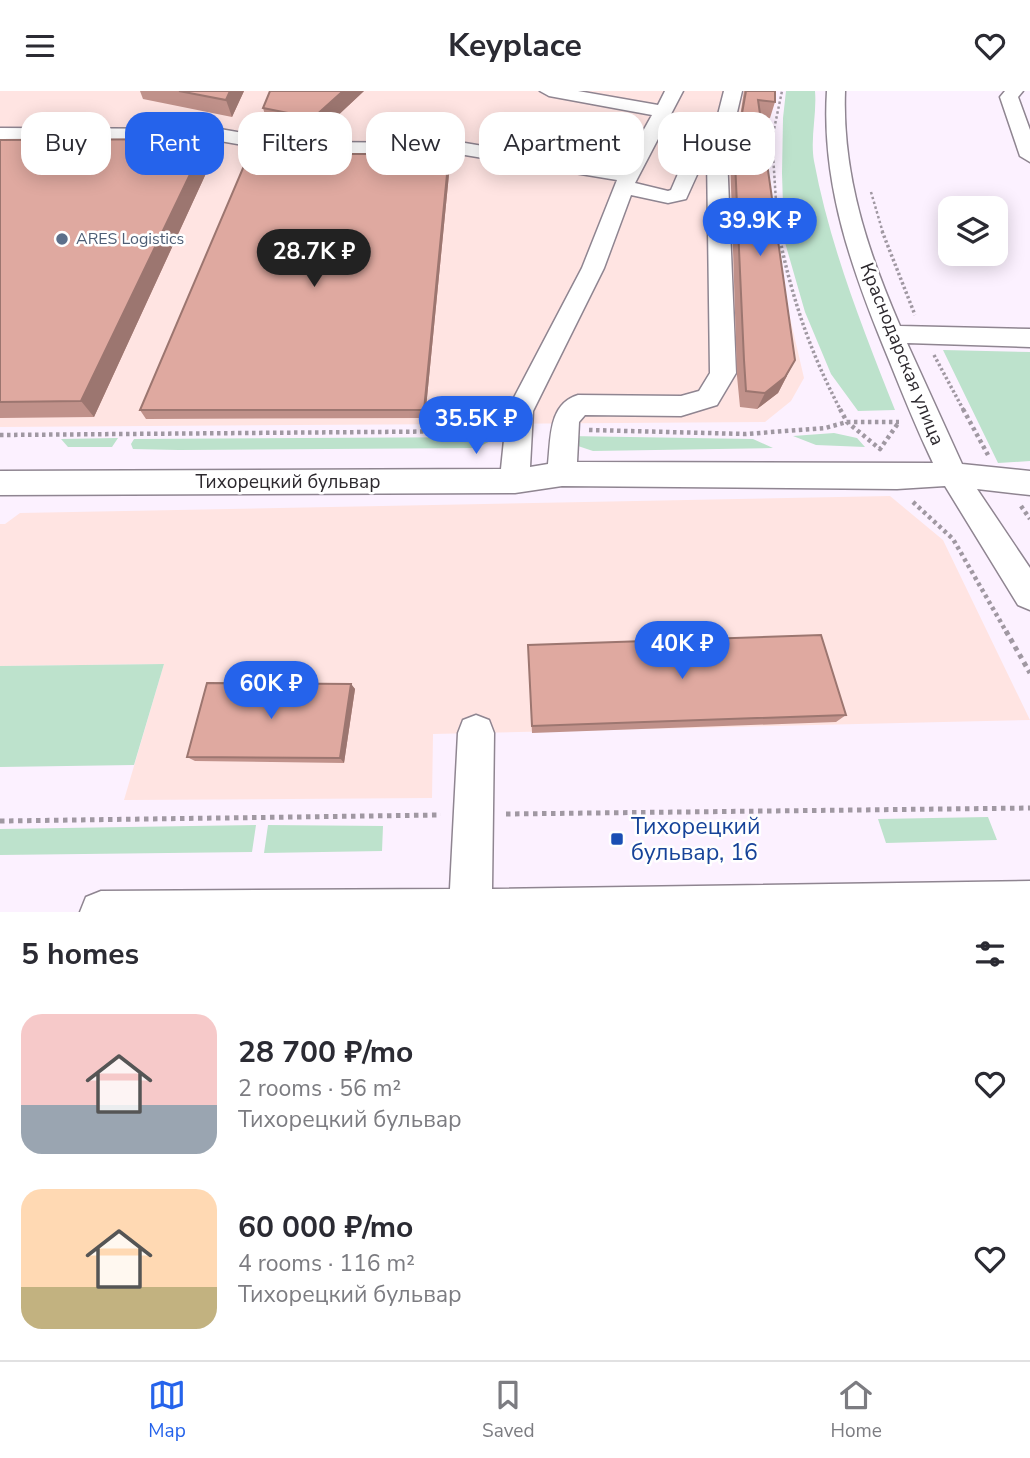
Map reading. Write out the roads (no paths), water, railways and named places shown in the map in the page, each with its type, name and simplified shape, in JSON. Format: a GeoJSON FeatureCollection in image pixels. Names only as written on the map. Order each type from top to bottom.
{"type":"FeatureCollection","features":[{"type":"Feature","properties":{"kind":"street"},"geometry":{"type":"LineString","coordinates":[[515,481],[520,411],[593,268],[626,182],[668,101],[550,91]]}},
{"type":"Feature","properties":{"kind":"street"},"geometry":{"type":"LineString","coordinates":[[727,112],[733,91]]}},
{"type":"Feature","properties":{"kind":"street","name":"Краснодарская улица"},"geometry":{"type":"LineString","coordinates":[[836,91],[833,113],[836,151],[852,225],[891,334],[953,474],[1030,595]]}},
{"type":"Feature","properties":{"kind":"street"},"geometry":{"type":"LineString","coordinates":[[1014,91],[1009,97],[1030,156]]}},
{"type":"Feature","properties":{"kind":"street"},"geometry":{"type":"LineString","coordinates":[[0,134],[220,135],[295,148],[465,149],[626,182],[668,197],[679,195],[687,175]]}},
{"type":"Feature","properties":{"kind":"street"},"geometry":{"type":"LineString","coordinates":[[562,474],[566,420],[578,405],[681,406],[708,398],[723,373],[718,175]]}},
{"type":"Feature","properties":{"kind":"street"},"geometry":{"type":"LineString","coordinates":[[891,334],[1030,338]]}},
{"type":"Feature","properties":{"kind":"street","name":"Тихорецкий бульвар"},"geometry":{"type":"LineString","coordinates":[[0,483],[515,481],[562,474],[897,477],[953,474],[1030,483]]}},
{"type":"Feature","properties":{"kind":"street"},"geometry":{"type":"LineString","coordinates":[[471,910],[476,733]]}},
{"type":"Feature","properties":{"kind":"street"},"geometry":{"type":"LineString","coordinates":[[101,912],[645,910],[1030,902]]}},
{"type":"Feature","properties":{"kind":"place","name":"ARES Logistics"},"geometry":{"type":"Point","coordinates":[62,239]}},
{"type":"Feature","properties":{"kind":"place","name":"Тихорецкий бульвар, 16"},"geometry":{"type":"Point","coordinates":[617,839]}}]}
